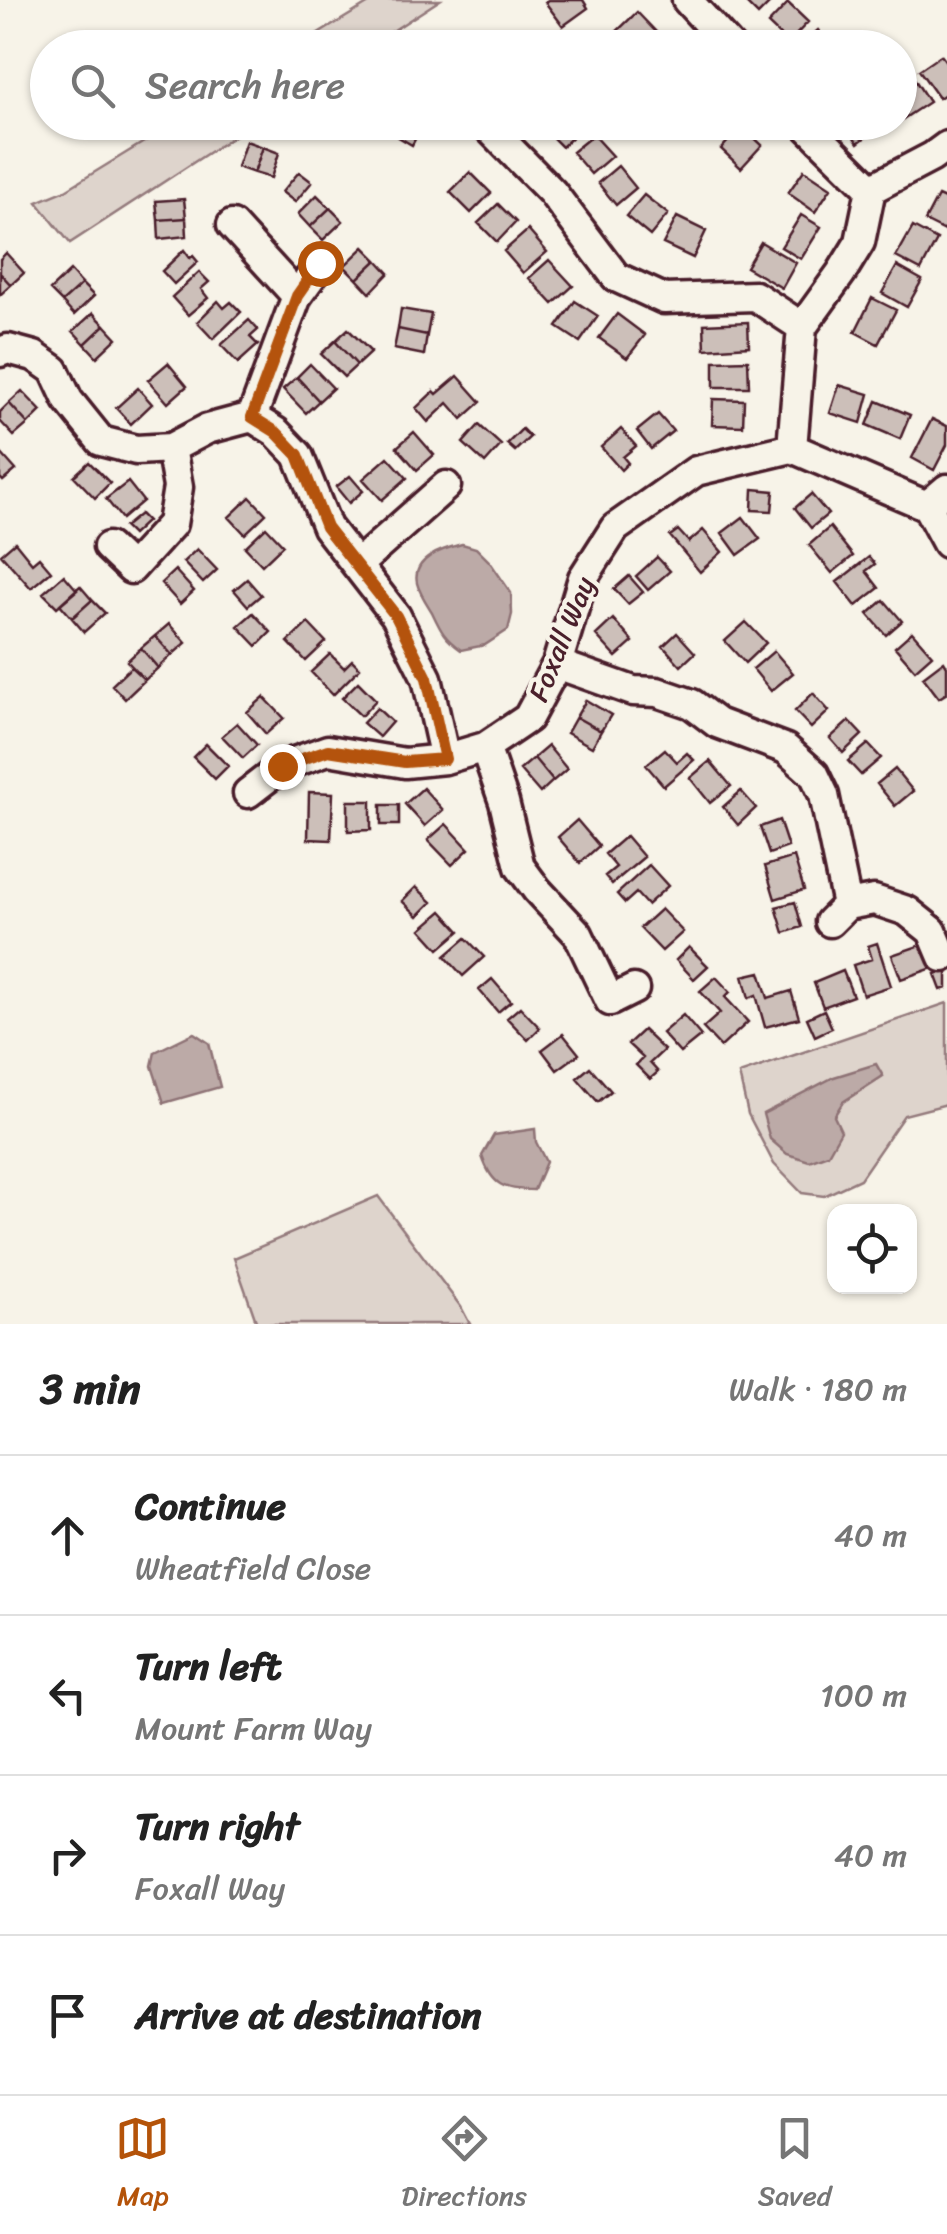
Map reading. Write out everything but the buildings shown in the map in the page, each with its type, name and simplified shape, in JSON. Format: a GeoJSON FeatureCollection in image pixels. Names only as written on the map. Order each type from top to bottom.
{"type":"FeatureCollection","features":[{"type":"Feature","properties":{"kind":"street"},"geometry":{"type":"LineString","coordinates":[[687,0],[714,30]]}},
{"type":"Feature","properties":{"kind":"street"},"geometry":{"type":"LineString","coordinates":[[501,140],[552,192],[616,277],[664,299],[755,296],[802,327]]}},
{"type":"Feature","properties":{"kind":"street"},"geometry":{"type":"LineString","coordinates":[[821,140],[871,190]]}},
{"type":"Feature","properties":{"kind":"street"},"geometry":{"type":"LineString","coordinates":[[871,190],[947,146]]}},
{"type":"Feature","properties":{"kind":"street"},"geometry":{"type":"LineString","coordinates":[[871,190],[860,242],[802,327],[792,448],[937,498],[947,542]]}},
{"type":"Feature","properties":{"kind":"street"},"geometry":{"type":"LineString","coordinates":[[232,225],[297,296]]}},
{"type":"Feature","properties":{"kind":"street"},"geometry":{"type":"LineString","coordinates":[[252,417],[297,296],[320,263]]}},
{"type":"Feature","properties":{"kind":"street"},"geometry":{"type":"LineString","coordinates":[[0,352],[8,349],[34,356],[54,370],[68,400],[101,442],[136,450],[170,448],[207,429],[252,417],[276,432],[298,455],[326,527],[396,616],[427,678],[445,759]]}},
{"type":"Feature","properties":{"kind":"street"},"geometry":{"type":"LineString","coordinates":[[108,547],[131,569],[172,524],[178,487],[170,448]]}},
{"type":"Feature","properties":{"kind":"street","name":"Foxall Way"},"geometry":{"type":"LineString","coordinates":[[248,793],[282,766],[328,750],[405,762],[445,759],[486,748],[528,718],[558,664],[583,578],[616,528],[696,471],[792,448]]}},
{"type":"Feature","properties":{"kind":"street"},"geometry":{"type":"LineString","coordinates":[[357,566],[446,486]]}},
{"type":"Feature","properties":{"kind":"street"},"geometry":{"type":"LineString","coordinates":[[558,664],[632,691],[657,692],[692,704],[717,723],[786,749],[814,774],[824,795],[850,909],[907,911],[932,931],[943,957]]}},
{"type":"Feature","properties":{"kind":"street"},"geometry":{"type":"LineString","coordinates":[[486,748],[520,867],[578,934],[610,1001],[634,990]]}},
{"type":"Feature","properties":{"kind":"shaded area"},"geometry":{"type":"Polygon","coordinates":[[[374,0],[440,0],[394,30],[325,30],[374,0]]]}},
{"type":"Feature","properties":{"kind":"shaded area"},"geometry":{"type":"Polygon","coordinates":[[[147,140],[228,140],[70,243],[37,202],[64,191],[147,140]]]}},
{"type":"Feature","properties":{"kind":"shaded area"},"geometry":{"type":"Polygon","coordinates":[[[462,544],[476,548],[490,562],[511,593],[512,614],[508,630],[485,645],[461,650],[441,629],[419,590],[417,574],[430,556],[462,544]]]}},
{"type":"Feature","properties":{"kind":"shaded area"},"geometry":{"type":"Polygon","coordinates":[[[947,1003],[947,1104],[904,1115],[860,1179],[824,1196],[802,1193],[774,1164],[748,1114],[739,1074],[947,1003]]]}},
{"type":"Feature","properties":{"kind":"shaded area"},"geometry":{"type":"Polygon","coordinates":[[[194,1033],[209,1043],[220,1087],[164,1103],[152,1066],[155,1052],[194,1033]]]}},
{"type":"Feature","properties":{"kind":"shaded area"},"geometry":{"type":"Polygon","coordinates":[[[876,1064],[883,1076],[843,1102],[834,1116],[841,1131],[828,1154],[809,1161],[787,1154],[770,1139],[763,1114],[834,1077],[876,1064]]]}},
{"type":"Feature","properties":{"kind":"shaded area"},"geometry":{"type":"Polygon","coordinates":[[[535,1129],[536,1142],[546,1162],[534,1190],[515,1189],[495,1180],[482,1156],[494,1135],[535,1129]]]}},
{"type":"Feature","properties":{"kind":"shaded area"},"geometry":{"type":"Polygon","coordinates":[[[378,1196],[470,1324],[257,1324],[234,1258],[378,1196]]]}},
{"type":"Feature","properties":{"kind":"route"},"geometry":{"type":"LineString","coordinates":[[282,766],[328,750],[405,762],[445,759],[427,678],[396,616],[326,527],[298,455],[276,432],[252,417],[297,296],[320,263]]}}]}
